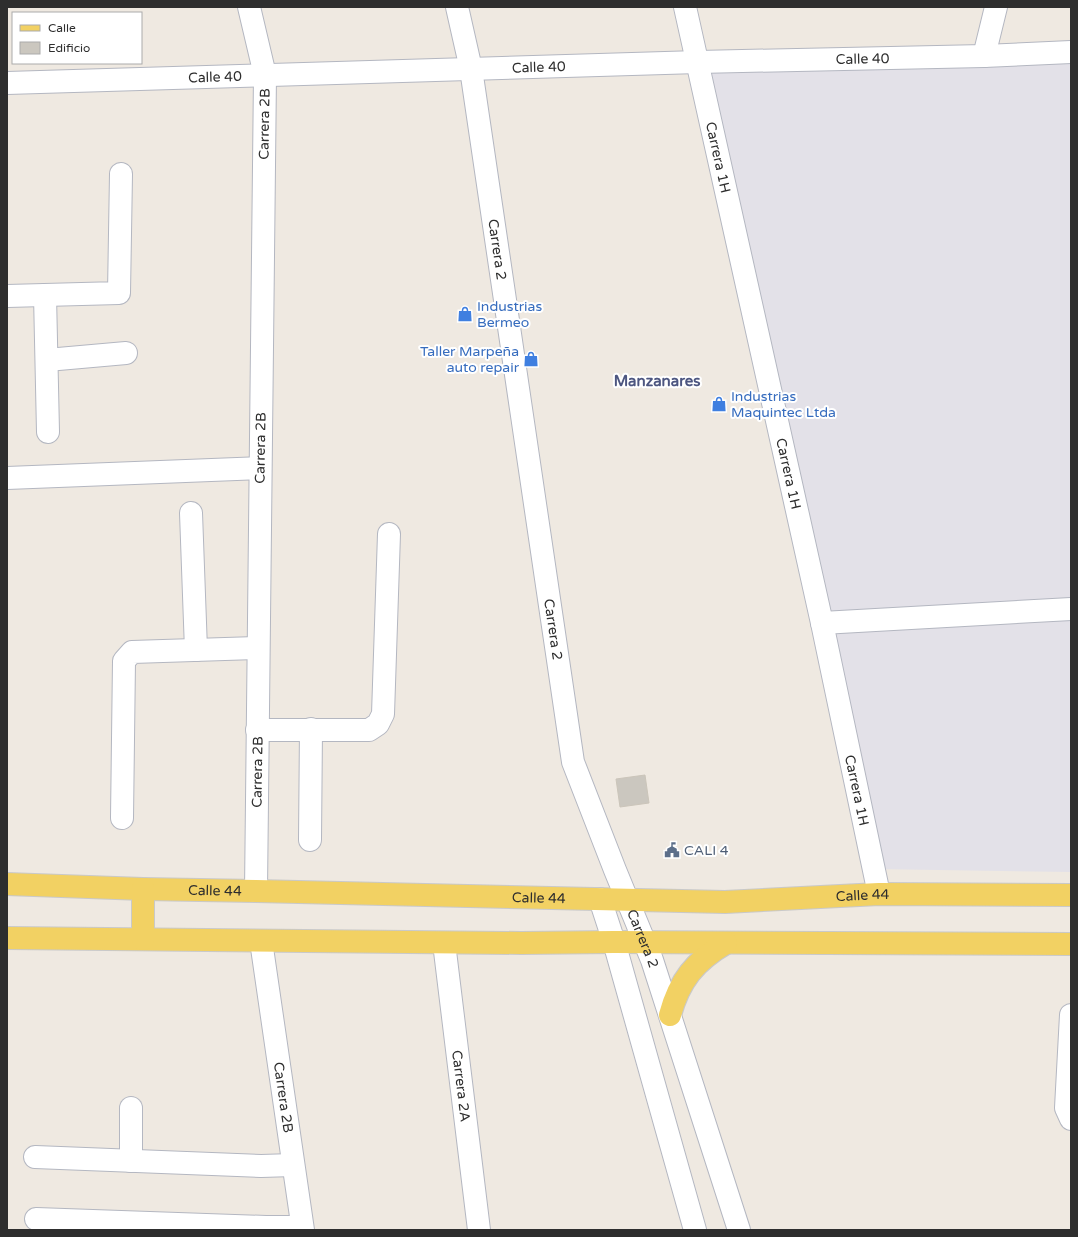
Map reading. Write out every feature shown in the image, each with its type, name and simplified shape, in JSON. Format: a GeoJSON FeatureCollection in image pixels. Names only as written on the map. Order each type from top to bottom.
{"type":"FeatureCollection","features":[{"type":"Feature","properties":{"kind":"main road","name":"Calle 44"},"geometry":{"type":"LineString","coordinates":[[7,884],[143,889],[725,902],[879,894],[1071,895]]}},
{"type":"Feature","properties":{"kind":"main road"},"geometry":{"type":"LineString","coordinates":[[143,889],[143,939]]}},
{"type":"Feature","properties":{"kind":"main road"},"geometry":{"type":"LineString","coordinates":[[7,938],[444,943],[614,942],[1071,944]]}},
{"type":"Feature","properties":{"kind":"main road"},"geometry":{"type":"LineString","coordinates":[[670,1015],[674,999],[691,970],[701,959],[726,943]]}},
{"type":"Feature","properties":{"kind":"street","name":"Carrera 2B"},"geometry":{"type":"LineString","coordinates":[[249,7],[265,75],[256,891]]}},
{"type":"Feature","properties":{"kind":"street","name":"Carrera 2"},"geometry":{"type":"LineString","coordinates":[[457,7],[471,69],[573,762],[652,960],[739,1230]]}},
{"type":"Feature","properties":{"kind":"street","name":"Carrera 1H"},"geometry":{"type":"LineString","coordinates":[[686,7],[822,623],[879,894]]}},
{"type":"Feature","properties":{"kind":"street"},"geometry":{"type":"LineString","coordinates":[[984,56],[996,7]]}},
{"type":"Feature","properties":{"kind":"street","name":"Calle 40"},"geometry":{"type":"LineString","coordinates":[[7,83],[698,62],[984,56],[1071,52]]}},
{"type":"Feature","properties":{"kind":"street"},"geometry":{"type":"LineString","coordinates":[[7,296],[119,293],[121,174]]}},
{"type":"Feature","properties":{"kind":"street"},"geometry":{"type":"LineString","coordinates":[[45,295],[48,432]]}},
{"type":"Feature","properties":{"kind":"street"},"geometry":{"type":"LineString","coordinates":[[47,360],[126,353]]}},
{"type":"Feature","properties":{"kind":"street"},"geometry":{"type":"LineString","coordinates":[[7,478],[260,468]]}},
{"type":"Feature","properties":{"kind":"street"},"geometry":{"type":"LineString","coordinates":[[191,513],[196,650]]}},
{"type":"Feature","properties":{"kind":"street"},"geometry":{"type":"LineString","coordinates":[[257,730],[369,730],[378,724],[383,714],[389,534]]}},
{"type":"Feature","properties":{"kind":"street"},"geometry":{"type":"LineString","coordinates":[[822,623],[1071,609]]}},
{"type":"Feature","properties":{"kind":"street"},"geometry":{"type":"LineString","coordinates":[[122,818],[124,661],[132,652],[258,648]]}},
{"type":"Feature","properties":{"kind":"street"},"geometry":{"type":"LineString","coordinates":[[310,729],[310,840]]}},
{"type":"Feature","properties":{"kind":"street","name":"Carrera 2"},"geometry":{"type":"LineString","coordinates":[[600,899],[614,942],[695,1230]]}},
{"type":"Feature","properties":{"kind":"street","name":"Carrera 2B"},"geometry":{"type":"LineString","coordinates":[[261,941],[302,1228]]}},
{"type":"Feature","properties":{"kind":"street","name":"Carrera 2A"},"geometry":{"type":"LineString","coordinates":[[444,943],[479,1230]]}},
{"type":"Feature","properties":{"kind":"street"},"geometry":{"type":"LineString","coordinates":[[1071,1015],[1066,1108],[1071,1119]]}},
{"type":"Feature","properties":{"kind":"street"},"geometry":{"type":"LineString","coordinates":[[131,1108],[131,1161]]}},
{"type":"Feature","properties":{"kind":"street"},"geometry":{"type":"LineString","coordinates":[[35,1157],[261,1166],[293,1165]]}},
{"type":"Feature","properties":{"kind":"street"},"geometry":{"type":"LineString","coordinates":[[36,1219],[123,1226],[302,1228]]}},
{"type":"Feature","properties":{"kind":"shaded area"},"geometry":{"type":"Polygon","coordinates":[[[1071,52],[1071,872],[874,869],[698,62],[1071,52]]]}},
{"type":"Feature","properties":{"kind":"building"},"geometry":{"type":"Polygon","coordinates":[[[645,775],[649,803],[620,807],[616,779],[645,775]]]}},
{"type":"Feature","properties":{"kind":"place","name":"Industrias Bermeo"},"geometry":{"type":"Point","coordinates":[465,314]}},
{"type":"Feature","properties":{"kind":"place","name":"Taller Marpeña auto repair"},"geometry":{"type":"Point","coordinates":[531,359]}},
{"type":"Feature","properties":{"kind":"place","name":"Industrias Maquintec Ltda"},"geometry":{"type":"Point","coordinates":[719,404]}},
{"type":"Feature","properties":{"kind":"place","name":"CALI 4"},"geometry":{"type":"Point","coordinates":[672,850]}},
{"type":"Feature","properties":{"kind":"district","name":"Manzanares"},"geometry":{"type":"Point","coordinates":[657,381]}}]}
